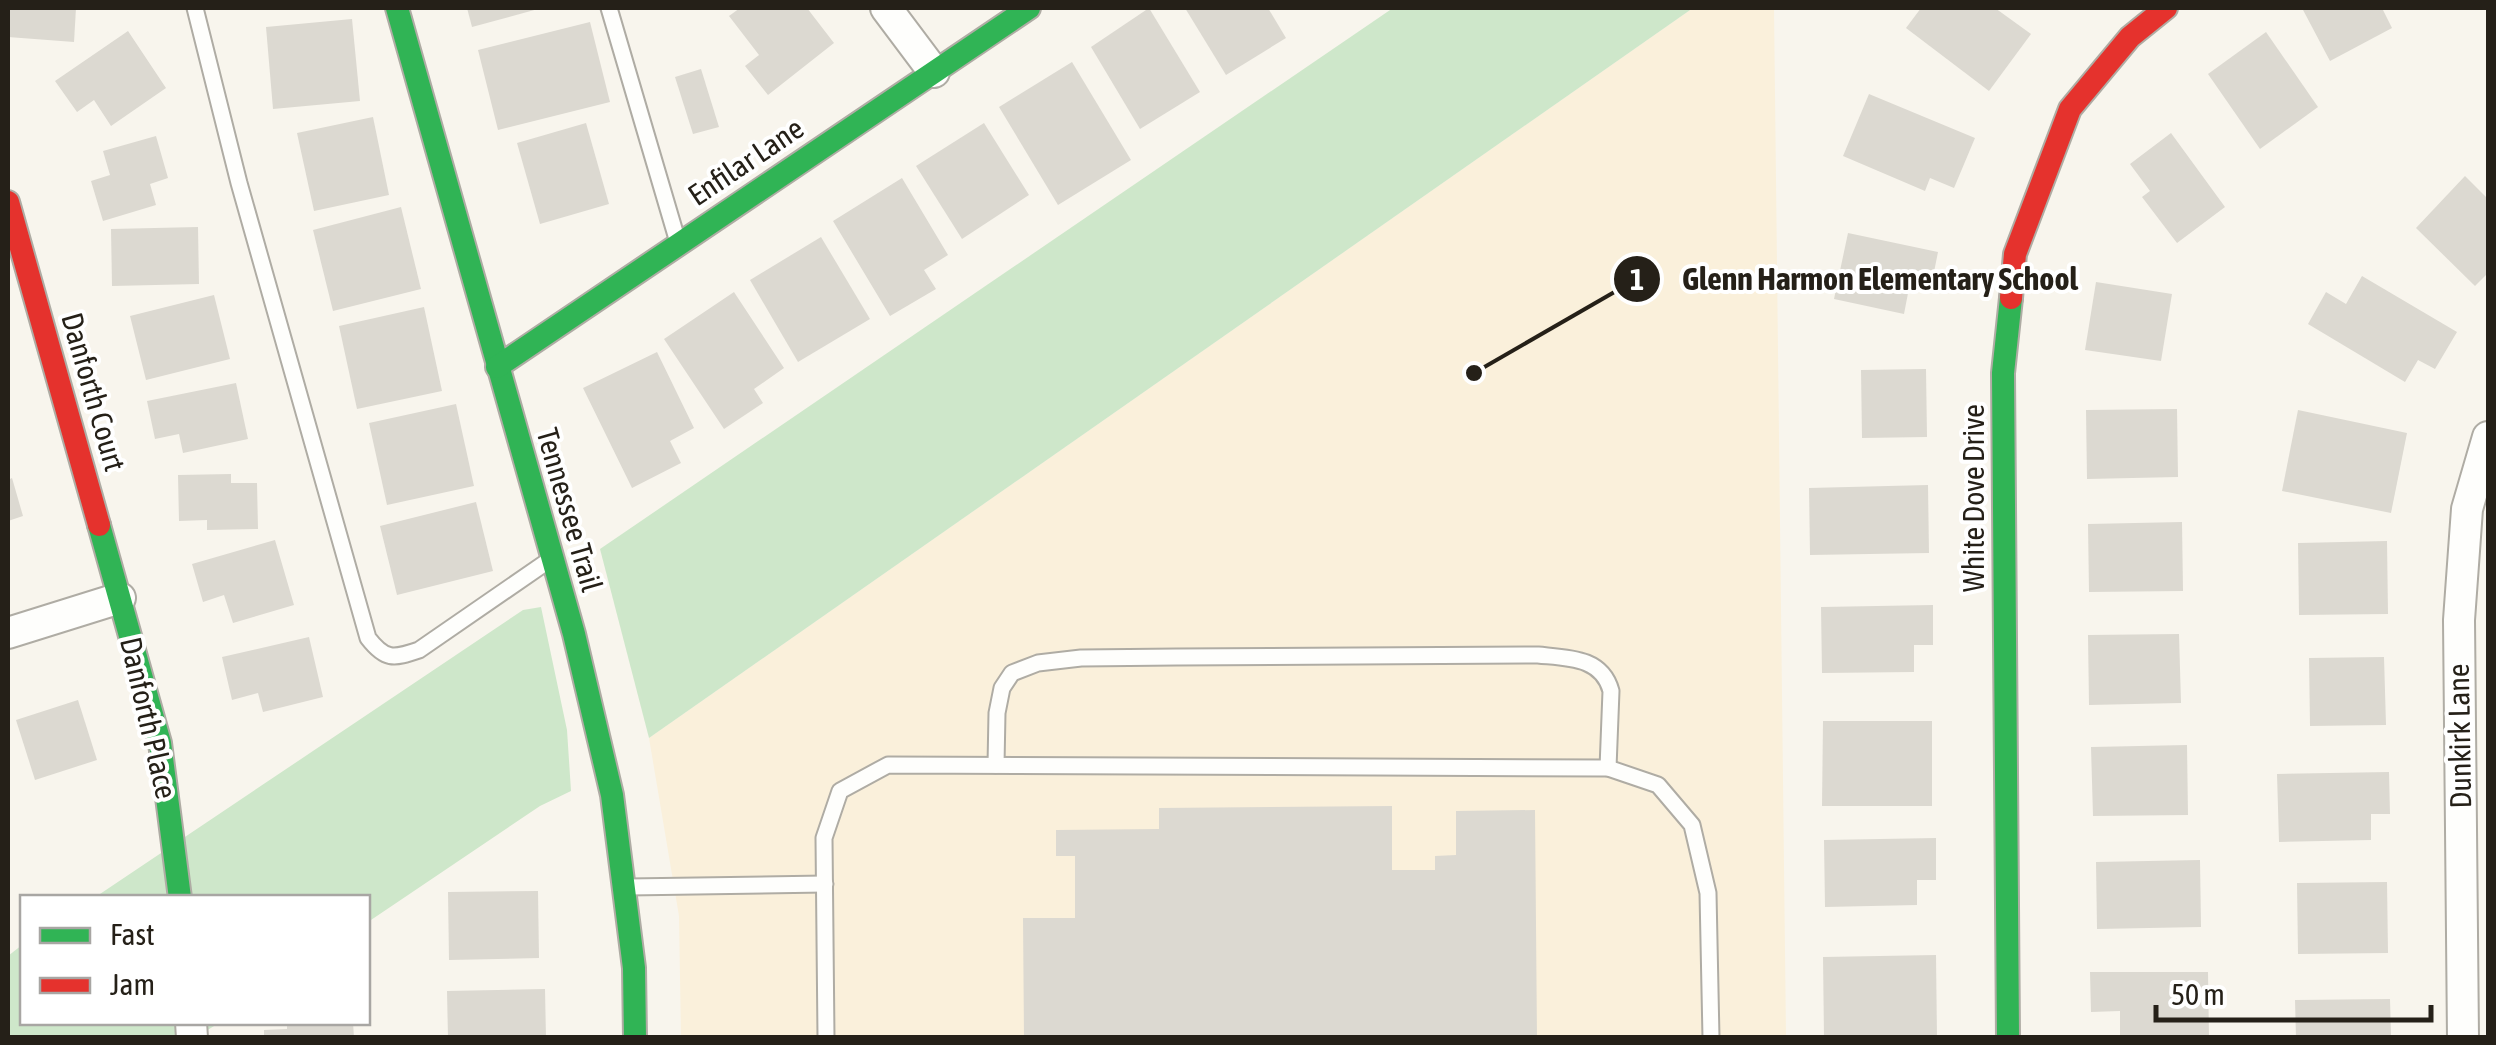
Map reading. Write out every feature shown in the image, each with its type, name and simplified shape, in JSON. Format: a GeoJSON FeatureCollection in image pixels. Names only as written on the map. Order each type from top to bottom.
{"type":"FeatureCollection","features":[{"type":"Feature","properties":{"kind":"street","name":"Tennessee Trail"},"geometry":{"type":"LineString","coordinates":[[398,8],[574,634],[612,795],[634,968],[635,1038]]}},
{"type":"Feature","properties":{"kind":"street"},"geometry":{"type":"LineString","coordinates":[[886,8],[934,72]]}},
{"type":"Feature","properties":{"kind":"street","name":"Enfilar Lane"},"geometry":{"type":"LineString","coordinates":[[497,368],[1029,8]]}},
{"type":"Feature","properties":{"kind":"street","name":"White Dove Drive"},"geometry":{"type":"LineString","coordinates":[[2008,1038],[2003,373],[2015,254],[2070,109],[2130,37],[2166,8]]}},
{"type":"Feature","properties":{"kind":"street","name":"Danforth Court"},"geometry":{"type":"LineString","coordinates":[[8,202],[120,598]]}},
{"type":"Feature","properties":{"kind":"street","name":"Dunkirk Lane"},"geometry":{"type":"LineString","coordinates":[[2463,1038],[2458,620],[2467,509],[2488,438]]}},
{"type":"Feature","properties":{"kind":"street"},"geometry":{"type":"LineString","coordinates":[[8,633],[120,598]]}},
{"type":"Feature","properties":{"kind":"street","name":"Danforth Place"},"geometry":{"type":"LineString","coordinates":[[120,598],[160,743],[180,895]]}},
{"type":"Feature","properties":{"kind":"lane"},"geometry":{"type":"LineString","coordinates":[[195,8],[239,183],[368,638],[379,652],[396,658],[419,650],[552,558]]}},
{"type":"Feature","properties":{"kind":"lane"},"geometry":{"type":"LineString","coordinates":[[609,8],[678,244]]}},
{"type":"Feature","properties":{"kind":"lane"},"geometry":{"type":"LineString","coordinates":[[996,766],[1002,688],[1012,674],[1038,663],[1176,656],[1538,655],[1592,664],[1608,680],[1612,692],[1608,768]]}},
{"type":"Feature","properties":{"kind":"lane"},"geometry":{"type":"LineString","coordinates":[[826,1038],[824,838],[840,791],[888,765],[1608,768],[1658,785],[1692,825],[1708,894],[1710,1038]]}},
{"type":"Feature","properties":{"kind":"lane"},"geometry":{"type":"LineString","coordinates":[[624,888],[825,884]]}},
{"type":"Feature","properties":{"kind":"shaded area"},"geometry":{"type":"Polygon","coordinates":[[[1693,8],[1774,8],[1786,1037],[681,1037],[679,916],[649,738],[1693,8]]]}},
{"type":"Feature","properties":{"kind":"green space"},"geometry":{"type":"Polygon","coordinates":[[[1393,8],[1693,8],[649,738],[600,549],[1393,8]]]}},
{"type":"Feature","properties":{"kind":"green space"},"geometry":{"type":"Polygon","coordinates":[[[541,607],[567,730],[571,791],[540,806],[370,921],[370,895],[98,895],[523,610],[541,607]]]}},
{"type":"Feature","properties":{"kind":"green space"},"geometry":{"type":"Polygon","coordinates":[[[20,947],[20,1025],[216,1025],[196,1037],[8,1038],[8,956],[20,947]]]}},
{"type":"Feature","properties":{"kind":"building"},"geometry":{"type":"Polygon","coordinates":[[[8,8],[76,8],[74,42],[8,37],[8,8]]]}},
{"type":"Feature","properties":{"kind":"building"},"geometry":{"type":"Polygon","coordinates":[[[467,8],[538,8],[538,9],[472,27],[467,8]]]}},
{"type":"Feature","properties":{"kind":"building"},"geometry":{"type":"Polygon","coordinates":[[[740,8],[807,8],[834,43],[768,95],[745,66],[759,55],[729,16],[740,8]]]}},
{"type":"Feature","properties":{"kind":"building"},"geometry":{"type":"Polygon","coordinates":[[[1149,8],[1200,92],[1140,129],[1091,47],[1149,8]]]}},
{"type":"Feature","properties":{"kind":"building"},"geometry":{"type":"Polygon","coordinates":[[[1185,8],[1268,8],[1286,38],[1226,75],[1185,8]]]}},
{"type":"Feature","properties":{"kind":"building"},"geometry":{"type":"Polygon","coordinates":[[[1921,8],[1995,8],[2031,34],[1989,91],[1906,28],[1921,8]]]}},
{"type":"Feature","properties":{"kind":"building"},"geometry":{"type":"Polygon","coordinates":[[[2302,8],[2382,8],[2392,28],[2330,61],[2302,8]]]}},
{"type":"Feature","properties":{"kind":"building"},"geometry":{"type":"Polygon","coordinates":[[[352,19],[360,101],[273,109],[266,27],[352,19]]]}},
{"type":"Feature","properties":{"kind":"building"},"geometry":{"type":"Polygon","coordinates":[[[590,22],[610,102],[498,130],[478,50],[590,22]]]}},
{"type":"Feature","properties":{"kind":"building"},"geometry":{"type":"Polygon","coordinates":[[[128,31],[166,88],[111,126],[94,100],[77,112],[55,81],[128,31]]]}},
{"type":"Feature","properties":{"kind":"building"},"geometry":{"type":"Polygon","coordinates":[[[2266,32],[2318,107],[2260,149],[2208,74],[2266,32]]]}},
{"type":"Feature","properties":{"kind":"building"},"geometry":{"type":"Polygon","coordinates":[[[1072,62],[1131,160],[1058,205],[999,107],[1072,62]]]}},
{"type":"Feature","properties":{"kind":"building"},"geometry":{"type":"Polygon","coordinates":[[[701,69],[719,127],[693,134],[675,77],[701,69]]]}},
{"type":"Feature","properties":{"kind":"building"},"geometry":{"type":"Polygon","coordinates":[[[1869,94],[1975,138],[1954,188],[1930,178],[1925,191],[1843,156],[1869,94]]]}},
{"type":"Feature","properties":{"kind":"building"},"geometry":{"type":"Polygon","coordinates":[[[373,117],[389,195],[314,211],[297,133],[373,117]]]}},
{"type":"Feature","properties":{"kind":"building"},"geometry":{"type":"Polygon","coordinates":[[[586,123],[609,204],[540,224],[517,143],[586,123]]]}},
{"type":"Feature","properties":{"kind":"building"},"geometry":{"type":"Polygon","coordinates":[[[984,123],[1029,195],[962,239],[916,166],[984,123]]]}},
{"type":"Feature","properties":{"kind":"building"},"geometry":{"type":"Polygon","coordinates":[[[2171,133],[2225,207],[2177,243],[2142,197],[2150,191],[2130,164],[2171,133]]]}},
{"type":"Feature","properties":{"kind":"building"},"geometry":{"type":"Polygon","coordinates":[[[156,136],[168,178],[150,184],[156,205],[103,221],[91,181],[110,175],[103,151],[156,136]]]}},
{"type":"Feature","properties":{"kind":"building"},"geometry":{"type":"Polygon","coordinates":[[[2465,176],[2488,199],[2488,273],[2475,286],[2416,228],[2465,176]]]}},
{"type":"Feature","properties":{"kind":"building"},"geometry":{"type":"Polygon","coordinates":[[[902,178],[948,255],[924,270],[936,289],[890,316],[833,221],[902,178]]]}},
{"type":"Feature","properties":{"kind":"building"},"geometry":{"type":"Polygon","coordinates":[[[401,207],[421,289],[333,311],[313,230],[401,207]]]}},
{"type":"Feature","properties":{"kind":"building"},"geometry":{"type":"Polygon","coordinates":[[[198,227],[199,284],[112,286],[111,229],[198,227]]]}},
{"type":"Feature","properties":{"kind":"building"},"geometry":{"type":"Polygon","coordinates":[[[1848,233],[1938,252],[1930,292],[1909,288],[1904,314],[1834,299],[1848,233]]]}},
{"type":"Feature","properties":{"kind":"building"},"geometry":{"type":"Polygon","coordinates":[[[821,237],[870,319],[798,362],[750,280],[821,237]]]}},
{"type":"Feature","properties":{"kind":"building"},"geometry":{"type":"Polygon","coordinates":[[[2362,276],[2457,332],[2435,369],[2418,360],[2405,382],[2308,324],[2326,292],[2346,304],[2362,276]]]}},
{"type":"Feature","properties":{"kind":"building"},"geometry":{"type":"Polygon","coordinates":[[[2096,282],[2172,294],[2161,361],[2085,350],[2096,282]]]}},
{"type":"Feature","properties":{"kind":"building"},"geometry":{"type":"Polygon","coordinates":[[[734,292],[784,368],[754,389],[763,403],[724,429],[664,339],[734,292]]]}},
{"type":"Feature","properties":{"kind":"building"},"geometry":{"type":"Polygon","coordinates":[[[214,295],[230,359],[146,380],[130,316],[214,295]]]}},
{"type":"Feature","properties":{"kind":"building"},"geometry":{"type":"Polygon","coordinates":[[[424,307],[442,391],[357,409],[339,326],[424,307]]]}},
{"type":"Feature","properties":{"kind":"building"},"geometry":{"type":"Polygon","coordinates":[[[657,352],[694,428],[670,441],[681,463],[632,488],[583,388],[657,352]]]}},
{"type":"Feature","properties":{"kind":"building"},"geometry":{"type":"Polygon","coordinates":[[[1926,369],[1927,437],[1862,438],[1861,370],[1926,369]]]}},
{"type":"Feature","properties":{"kind":"building"},"geometry":{"type":"Polygon","coordinates":[[[236,383],[248,439],[183,453],[179,434],[155,439],[147,401],[236,383]]]}},
{"type":"Feature","properties":{"kind":"building"},"geometry":{"type":"Polygon","coordinates":[[[456,404],[474,486],[387,505],[369,423],[456,404]]]}},
{"type":"Feature","properties":{"kind":"building"},"geometry":{"type":"Polygon","coordinates":[[[2177,409],[2178,477],[2087,479],[2086,410],[2177,409]]]}},
{"type":"Feature","properties":{"kind":"building"},"geometry":{"type":"Polygon","coordinates":[[[2298,410],[2407,433],[2391,513],[2282,491],[2298,410]]]}},
{"type":"Feature","properties":{"kind":"building"},"geometry":{"type":"Polygon","coordinates":[[[231,474],[231,483],[257,483],[258,529],[207,530],[207,520],[179,521],[178,475],[231,474]]]}},
{"type":"Feature","properties":{"kind":"building"},"geometry":{"type":"Polygon","coordinates":[[[12,478],[23,516],[8,521],[8,480],[12,478]]]}},
{"type":"Feature","properties":{"kind":"building"},"geometry":{"type":"Polygon","coordinates":[[[1928,485],[1929,553],[1810,555],[1809,488],[1928,485]]]}},
{"type":"Feature","properties":{"kind":"building"},"geometry":{"type":"Polygon","coordinates":[[[476,502],[493,571],[397,595],[380,526],[476,502]]]}},
{"type":"Feature","properties":{"kind":"building"},"geometry":{"type":"Polygon","coordinates":[[[2182,522],[2183,591],[2089,592],[2088,524],[2182,522]]]}},
{"type":"Feature","properties":{"kind":"building"},"geometry":{"type":"Polygon","coordinates":[[[275,540],[294,605],[233,623],[224,595],[203,602],[192,564],[275,540]]]}},
{"type":"Feature","properties":{"kind":"building"},"geometry":{"type":"Polygon","coordinates":[[[2387,541],[2388,614],[2299,615],[2298,543],[2387,541]]]}},
{"type":"Feature","properties":{"kind":"building"},"geometry":{"type":"Polygon","coordinates":[[[1933,605],[1933,645],[1914,645],[1914,672],[1822,673],[1821,607],[1933,605]]]}},
{"type":"Feature","properties":{"kind":"building"},"geometry":{"type":"Polygon","coordinates":[[[2179,634],[2181,703],[2089,705],[2088,635],[2179,634]]]}},
{"type":"Feature","properties":{"kind":"building"},"geometry":{"type":"Polygon","coordinates":[[[309,637],[323,697],[263,712],[258,693],[232,700],[222,657],[309,637]]]}},
{"type":"Feature","properties":{"kind":"building"},"geometry":{"type":"Polygon","coordinates":[[[2384,657],[2386,725],[2310,726],[2309,658],[2384,657]]]}},
{"type":"Feature","properties":{"kind":"building"},"geometry":{"type":"Polygon","coordinates":[[[78,700],[97,760],[35,780],[16,720],[78,700]]]}},
{"type":"Feature","properties":{"kind":"building"},"geometry":{"type":"Polygon","coordinates":[[[1823,721],[1932,721],[1932,806],[1822,806],[1823,721]]]}},
{"type":"Feature","properties":{"kind":"building"},"geometry":{"type":"Polygon","coordinates":[[[2187,745],[2188,815],[2093,816],[2091,747],[2187,745]]]}},
{"type":"Feature","properties":{"kind":"building"},"geometry":{"type":"Polygon","coordinates":[[[2389,772],[2390,814],[2371,814],[2371,840],[2279,842],[2277,774],[2389,772]]]}},
{"type":"Feature","properties":{"kind":"building"},"geometry":{"type":"Polygon","coordinates":[[[1392,806],[1392,870],[1435,870],[1435,856],[1456,855],[1456,811],[1535,810],[1537,1038],[1024,1038],[1023,918],[1075,918],[1075,856],[1056,856],[1056,830],[1159,829],[1159,808],[1392,806]]]}},
{"type":"Feature","properties":{"kind":"building"},"geometry":{"type":"Polygon","coordinates":[[[1936,838],[1936,880],[1917,880],[1917,905],[1825,907],[1824,840],[1936,838]]]}},
{"type":"Feature","properties":{"kind":"building"},"geometry":{"type":"Polygon","coordinates":[[[2200,860],[2201,927],[2097,929],[2096,862],[2200,860]]]}},
{"type":"Feature","properties":{"kind":"building"},"geometry":{"type":"Polygon","coordinates":[[[2387,882],[2388,953],[2298,954],[2297,883],[2387,882]]]}},
{"type":"Feature","properties":{"kind":"building"},"geometry":{"type":"Polygon","coordinates":[[[538,891],[539,958],[449,960],[448,892],[538,891]]]}},
{"type":"Feature","properties":{"kind":"building"},"geometry":{"type":"Polygon","coordinates":[[[1936,955],[1937,1038],[1824,1038],[1823,957],[1936,955]]]}},
{"type":"Feature","properties":{"kind":"building"},"geometry":{"type":"Polygon","coordinates":[[[2090,972],[2208,972],[2209,1037],[2120,1038],[2120,1011],[2091,1012],[2090,972]]]}},
{"type":"Feature","properties":{"kind":"building"},"geometry":{"type":"Polygon","coordinates":[[[545,989],[546,1038],[448,1038],[447,991],[545,989]]]}},
{"type":"Feature","properties":{"kind":"building"},"geometry":{"type":"Polygon","coordinates":[[[2390,999],[2391,1035],[2296,1038],[2295,1000],[2390,999]]]}},
{"type":"Feature","properties":{"kind":"building"},"geometry":{"type":"Polygon","coordinates":[[[287,1025],[353,1025],[354,1038],[264,1038],[264,1030],[287,1029],[287,1025]]]}},
{"type":"Feature","properties":{"kind":"traffic: fast"},"geometry":{"type":"LineString","coordinates":[[397,8],[574,634],[612,795],[634,968],[635,1038]]}},
{"type":"Feature","properties":{"kind":"traffic: fast"},"geometry":{"type":"LineString","coordinates":[[497,367],[1029,8]]}},
{"type":"Feature","properties":{"kind":"traffic: fast"},"geometry":{"type":"LineString","coordinates":[[2008,1038],[2003,373],[2011,298]]}},
{"type":"Feature","properties":{"kind":"traffic: fast"},"geometry":{"type":"LineString","coordinates":[[99,525],[160,743],[180,895]]}},
{"type":"Feature","properties":{"kind":"traffic: jam"},"geometry":{"type":"LineString","coordinates":[[2011,298],[2015,254],[2070,109],[2130,37],[2166,8]]}},
{"type":"Feature","properties":{"kind":"traffic: jam"},"geometry":{"type":"LineString","coordinates":[[8,202],[99,525]]}},
{"type":"Feature","properties":{"kind":"place","name":"Glenn Harmon Elementary School"},"geometry":{"type":"Point","coordinates":[1474,373]}}]}
